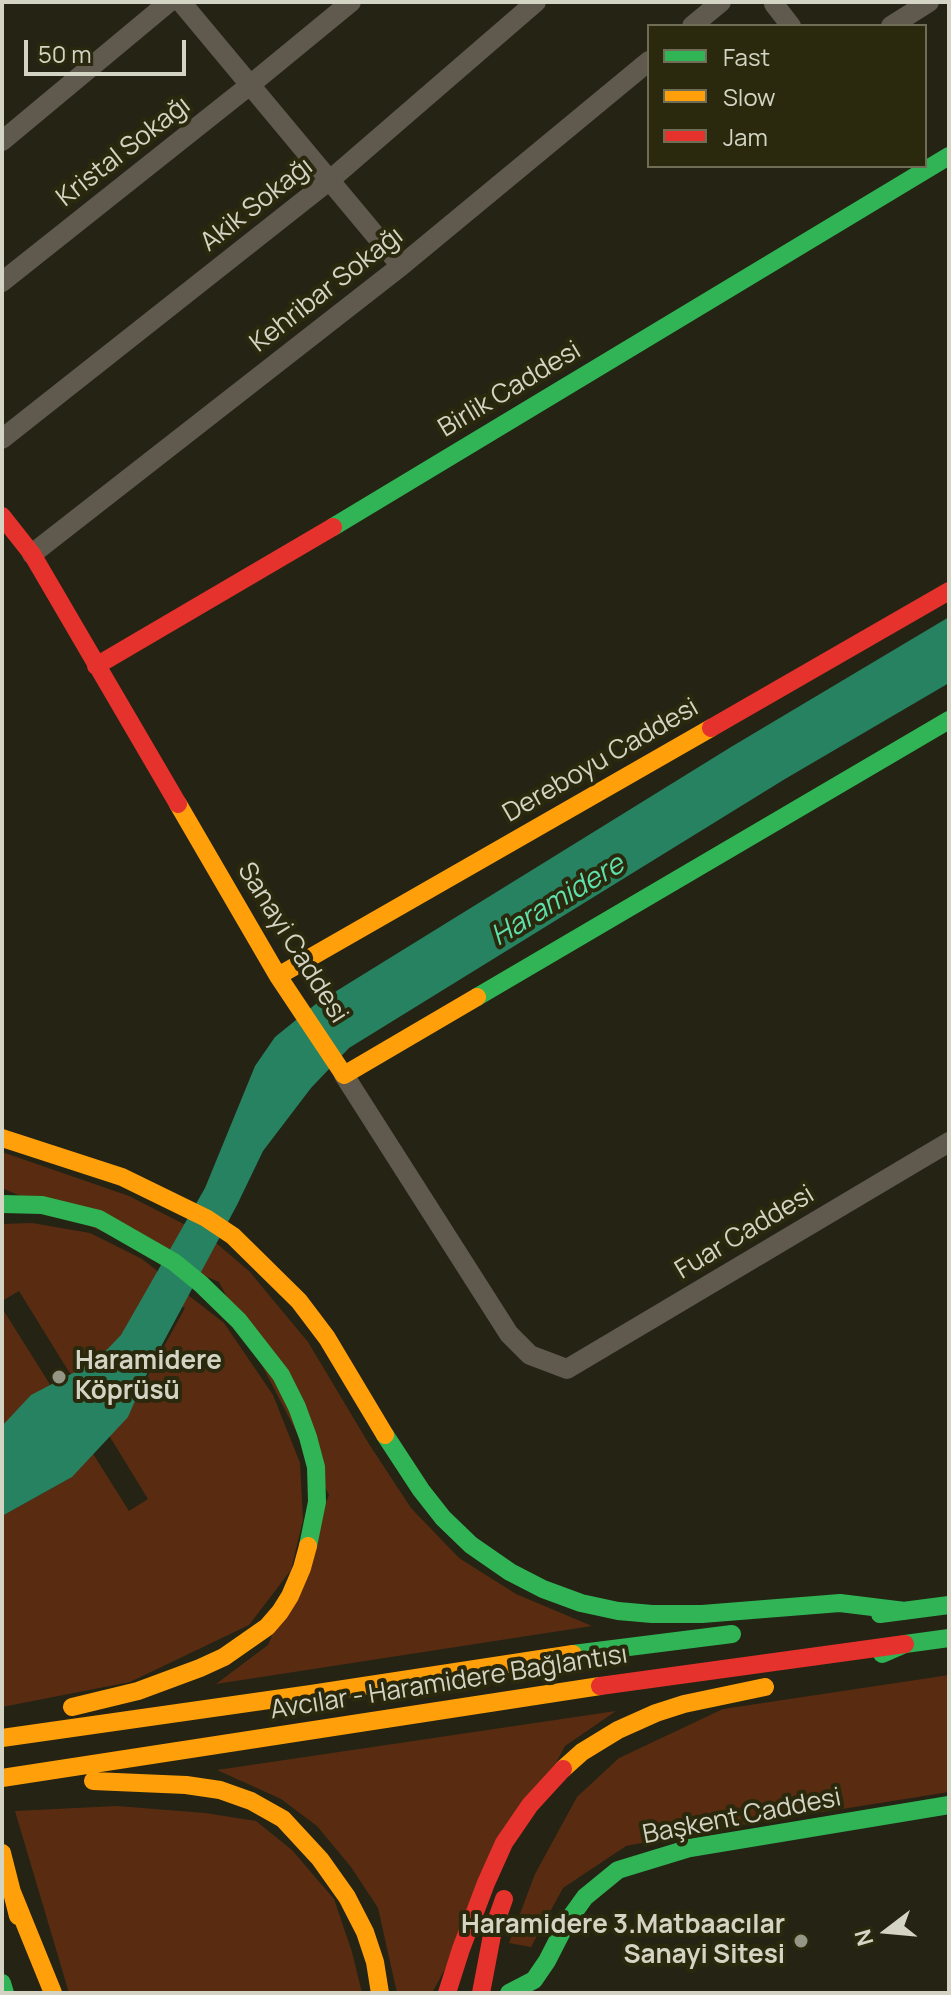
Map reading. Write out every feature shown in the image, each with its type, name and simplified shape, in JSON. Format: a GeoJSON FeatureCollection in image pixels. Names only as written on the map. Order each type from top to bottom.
{"type":"FeatureCollection","features":[{"type":"Feature","properties":{"kind":"main road","name":"Birlik Caddesi"},"geometry":{"type":"LineString","coordinates":[[927,164],[949,156]]}},
{"type":"Feature","properties":{"kind":"main road","name":"Birlik Caddesi"},"geometry":{"type":"LineString","coordinates":[[96,666],[300,547],[904,173]]}},
{"type":"Feature","properties":{"kind":"main road","name":"Sanayi Caddesi"},"geometry":{"type":"LineString","coordinates":[[2,516],[32,554],[278,976],[344,1075]]}},
{"type":"Feature","properties":{"kind":"main road","name":"Dereboyu Caddesi"},"geometry":{"type":"LineString","coordinates":[[278,976],[949,591]]}},
{"type":"Feature","properties":{"kind":"main road"},"geometry":{"type":"LineString","coordinates":[[344,1075],[949,720]]}},
{"type":"Feature","properties":{"kind":"main road"},"geometry":{"type":"LineString","coordinates":[[2,1138],[122,1177],[206,1218],[233,1236],[299,1301],[318,1326],[392,1446],[443,1518],[471,1545],[510,1572],[543,1589],[618,1611],[702,1614],[840,1603],[905,1611]]}},
{"type":"Feature","properties":{"kind":"main road"},"geometry":{"type":"LineString","coordinates":[[2,1204],[42,1205],[99,1219],[160,1254],[201,1284],[239,1321],[281,1375],[308,1437],[316,1467],[317,1502],[302,1568],[290,1596],[267,1627],[224,1657],[200,1668],[138,1691],[10,1725],[2,1735]]}},
{"type":"Feature","properties":{"kind":"main road"},"geometry":{"type":"LineString","coordinates":[[815,1623],[949,1605]]}},
{"type":"Feature","properties":{"kind":"main road","name":"Avcılar - Haramidere Bağlantısı"},"geometry":{"type":"LineString","coordinates":[[2,1735],[296,1697],[565,1655],[756,1631]]}},
{"type":"Feature","properties":{"kind":"main road"},"geometry":{"type":"LineString","coordinates":[[824,1674],[905,1644],[949,1638]]}},
{"type":"Feature","properties":{"kind":"main road","name":"Avcılar - Haramidere Bağlantısı"},"geometry":{"type":"LineString","coordinates":[[4,1778],[567,1690],[905,1644]]}},
{"type":"Feature","properties":{"kind":"main road"},"geometry":{"type":"LineString","coordinates":[[447,1993],[471,1923],[504,1843],[530,1805],[559,1773],[582,1752],[618,1730],[656,1713],[711,1698],[784,1684]]}},
{"type":"Feature","properties":{"kind":"main road"},"geometry":{"type":"LineString","coordinates":[[544,1817],[582,1752]]}},
{"type":"Feature","properties":{"kind":"main road"},"geometry":{"type":"LineString","coordinates":[[4,1778],[186,1785],[220,1790],[251,1801],[283,1819],[320,1859],[347,1897],[365,1932],[375,1962],[380,1993]]}},
{"type":"Feature","properties":{"kind":"main road","name":"Başkent Caddesi"},"geometry":{"type":"LineString","coordinates":[[509,1993],[534,1980],[585,1897],[618,1870],[690,1848],[949,1805]]}},
{"type":"Feature","properties":{"kind":"main road"},"geometry":{"type":"LineString","coordinates":[[2,1853],[37,1993]]}},
{"type":"Feature","properties":{"kind":"main road"},"geometry":{"type":"LineString","coordinates":[[486,1992],[493,1930],[510,1882]]}},
{"type":"Feature","properties":{"kind":"main road"},"geometry":{"type":"LineString","coordinates":[[12,1892],[53,1993]]}},
{"type":"Feature","properties":{"kind":"main road"},"geometry":{"type":"LineString","coordinates":[[2,1983],[5,1993]]}},
{"type":"Feature","properties":{"kind":"street"},"geometry":{"type":"LineString","coordinates":[[2,141],[169,2]]}},
{"type":"Feature","properties":{"kind":"street"},"geometry":{"type":"LineString","coordinates":[[181,2],[401,266]]}},
{"type":"Feature","properties":{"kind":"street","name":"Kristal Sokağı"},"geometry":{"type":"LineString","coordinates":[[2,282],[351,2]]}},
{"type":"Feature","properties":{"kind":"street","name":"Akik Sokağı"},"geometry":{"type":"LineString","coordinates":[[2,439],[330,180],[536,2]]}},
{"type":"Feature","properties":{"kind":"street"},"geometry":{"type":"LineString","coordinates":[[694,24],[721,2]]}},
{"type":"Feature","properties":{"kind":"street"},"geometry":{"type":"LineString","coordinates":[[894,24],[929,2]]}},
{"type":"Feature","properties":{"kind":"street"},"geometry":{"type":"LineString","coordinates":[[774,4],[789,24]]}},
{"type":"Feature","properties":{"kind":"street","name":"Kehribar Sokağı"},"geometry":{"type":"LineString","coordinates":[[32,554],[401,266],[647,63]]}},
{"type":"Feature","properties":{"kind":"street","name":"Sanayi Caddesi"},"geometry":{"type":"LineString","coordinates":[[344,1075],[509,1334],[530,1355],[567,1369]]}},
{"type":"Feature","properties":{"kind":"street","name":"Fuar Caddesi"},"geometry":{"type":"LineString","coordinates":[[567,1369],[949,1142]]}},
{"type":"Feature","properties":{"kind":"shaded area"},"geometry":{"type":"Polygon","coordinates":[[[2,1152],[129,1196],[209,1237],[249,1271],[308,1342],[411,1508],[459,1558],[516,1594],[592,1626],[216,1684],[268,1645],[329,1495],[219,1282],[2,1188],[2,1152]]]}},
{"type":"Feature","properties":{"kind":"shaded area"},"geometry":{"type":"Polygon","coordinates":[[[32,1223],[90,1233],[142,1259],[224,1323],[273,1395],[300,1463],[303,1520],[291,1570],[249,1625],[130,1682],[2,1707],[2,1516],[70,1478],[90,1449],[129,1511],[148,1499],[99,1419],[140,1390],[185,1308],[153,1292],[123,1336],[74,1380],[19,1291],[2,1301],[2,1224],[32,1223]]]}},
{"type":"Feature","properties":{"kind":"shaded area"},"geometry":{"type":"Polygon","coordinates":[[[2,1308],[51,1386],[2,1431],[2,1308]]]}},
{"type":"Feature","properties":{"kind":"shaded area"},"geometry":{"type":"Polygon","coordinates":[[[949,1675],[949,1792],[626,1846],[563,1888],[531,1947],[509,1943],[535,1874],[577,1797],[619,1758],[723,1709],[949,1675]]]}},
{"type":"Feature","properties":{"kind":"shaded area"},"geometry":{"type":"Polygon","coordinates":[[[616,1711],[565,1746],[432,1993],[397,1993],[378,1908],[351,1867],[317,1826],[281,1799],[217,1770],[616,1711]]]}},
{"type":"Feature","properties":{"kind":"shaded area"},"geometry":{"type":"Polygon","coordinates":[[[117,1806],[205,1813],[256,1821],[292,1850],[334,1899],[362,1993],[69,1993],[15,1811],[117,1806]]]}},
{"type":"Feature","properties":{"kind":"water","name":"Haramidere"},"geometry":{"type":"Polygon","coordinates":[[[949,617],[949,683],[785,779],[349,1048],[311,1088],[263,1151],[149,1369],[128,1417],[72,1477],[2,1516],[2,1426],[31,1395],[96,1361],[121,1335],[205,1188],[255,1066],[275,1037],[317,1003],[731,747],[949,617]]]}},
{"type":"Feature","properties":{"kind":"traffic: fast"},"geometry":{"type":"LineString","coordinates":[[333,527],[949,156]]}},
{"type":"Feature","properties":{"kind":"traffic: fast"},"geometry":{"type":"LineString","coordinates":[[477,997],[949,720]]}},
{"type":"Feature","properties":{"kind":"traffic: fast"},"geometry":{"type":"LineString","coordinates":[[2,1204],[42,1205],[99,1219],[174,1262],[239,1321],[281,1375],[308,1437],[316,1467],[317,1502],[308,1546]]}},
{"type":"Feature","properties":{"kind":"traffic: fast"},"geometry":{"type":"LineString","coordinates":[[385,1435],[421,1490],[443,1518],[471,1545],[510,1572],[581,1603],[652,1614],[702,1614],[840,1603],[905,1611]]}},
{"type":"Feature","properties":{"kind":"traffic: fast"},"geometry":{"type":"LineString","coordinates":[[880,1614],[949,1605]]}},
{"type":"Feature","properties":{"kind":"traffic: fast"},"geometry":{"type":"LineString","coordinates":[[573,1654],[732,1634]]}},
{"type":"Feature","properties":{"kind":"traffic: fast"},"geometry":{"type":"LineString","coordinates":[[882,1654],[905,1644],[949,1638]]}},
{"type":"Feature","properties":{"kind":"traffic: fast"},"geometry":{"type":"LineString","coordinates":[[509,1993],[534,1980],[585,1897],[618,1870],[690,1848],[949,1805]]}},
{"type":"Feature","properties":{"kind":"traffic: fast"},"geometry":{"type":"LineString","coordinates":[[2,1983],[5,1993]]}},
{"type":"Feature","properties":{"kind":"traffic: slow"},"geometry":{"type":"LineString","coordinates":[[278,976],[711,728]]}},
{"type":"Feature","properties":{"kind":"traffic: slow"},"geometry":{"type":"LineString","coordinates":[[178,804],[278,976],[344,1075],[477,997]]}},
{"type":"Feature","properties":{"kind":"traffic: slow"},"geometry":{"type":"LineString","coordinates":[[2,1138],[122,1177],[206,1218],[233,1236],[299,1301],[327,1338],[385,1435]]}},
{"type":"Feature","properties":{"kind":"traffic: slow"},"geometry":{"type":"LineString","coordinates":[[72,1707],[138,1691],[224,1657],[267,1627],[280,1612],[302,1568],[308,1546]]}},
{"type":"Feature","properties":{"kind":"traffic: slow"},"geometry":{"type":"LineString","coordinates":[[2,1738],[573,1654]]}},
{"type":"Feature","properties":{"kind":"traffic: slow"},"geometry":{"type":"LineString","coordinates":[[2,1778],[600,1686]]}},
{"type":"Feature","properties":{"kind":"traffic: slow"},"geometry":{"type":"LineString","coordinates":[[563,1769],[582,1752],[618,1730],[656,1713],[765,1687]]}},
{"type":"Feature","properties":{"kind":"traffic: slow"},"geometry":{"type":"LineString","coordinates":[[93,1781],[186,1785],[220,1790],[251,1801],[283,1819],[320,1859],[347,1897],[365,1932],[375,1962],[380,1993]]}},
{"type":"Feature","properties":{"kind":"traffic: slow"},"geometry":{"type":"LineString","coordinates":[[2,1853],[18,1916]]}},
{"type":"Feature","properties":{"kind":"traffic: slow"},"geometry":{"type":"LineString","coordinates":[[12,1892],[53,1993]]}},
{"type":"Feature","properties":{"kind":"traffic: jam"},"geometry":{"type":"LineString","coordinates":[[2,516],[32,554],[178,804]]}},
{"type":"Feature","properties":{"kind":"traffic: jam"},"geometry":{"type":"LineString","coordinates":[[96,666],[333,527]]}},
{"type":"Feature","properties":{"kind":"traffic: jam"},"geometry":{"type":"LineString","coordinates":[[711,728],[949,591]]}},
{"type":"Feature","properties":{"kind":"traffic: jam"},"geometry":{"type":"LineString","coordinates":[[600,1686],[905,1644]]}},
{"type":"Feature","properties":{"kind":"traffic: jam"},"geometry":{"type":"LineString","coordinates":[[447,1993],[486,1883],[504,1843],[530,1805],[563,1769]]}},
{"type":"Feature","properties":{"kind":"traffic: jam"},"geometry":{"type":"LineString","coordinates":[[481,1993],[493,1930],[504,1899]]}},
{"type":"Feature","properties":{"kind":"place","name":"Haramidere Köprüsü"},"geometry":{"type":"Point","coordinates":[59,1377]}},
{"type":"Feature","properties":{"kind":"place","name":"Haramidere 3.Matbaacılar Sanayi Sitesi"},"geometry":{"type":"Point","coordinates":[801,1941]}}]}
